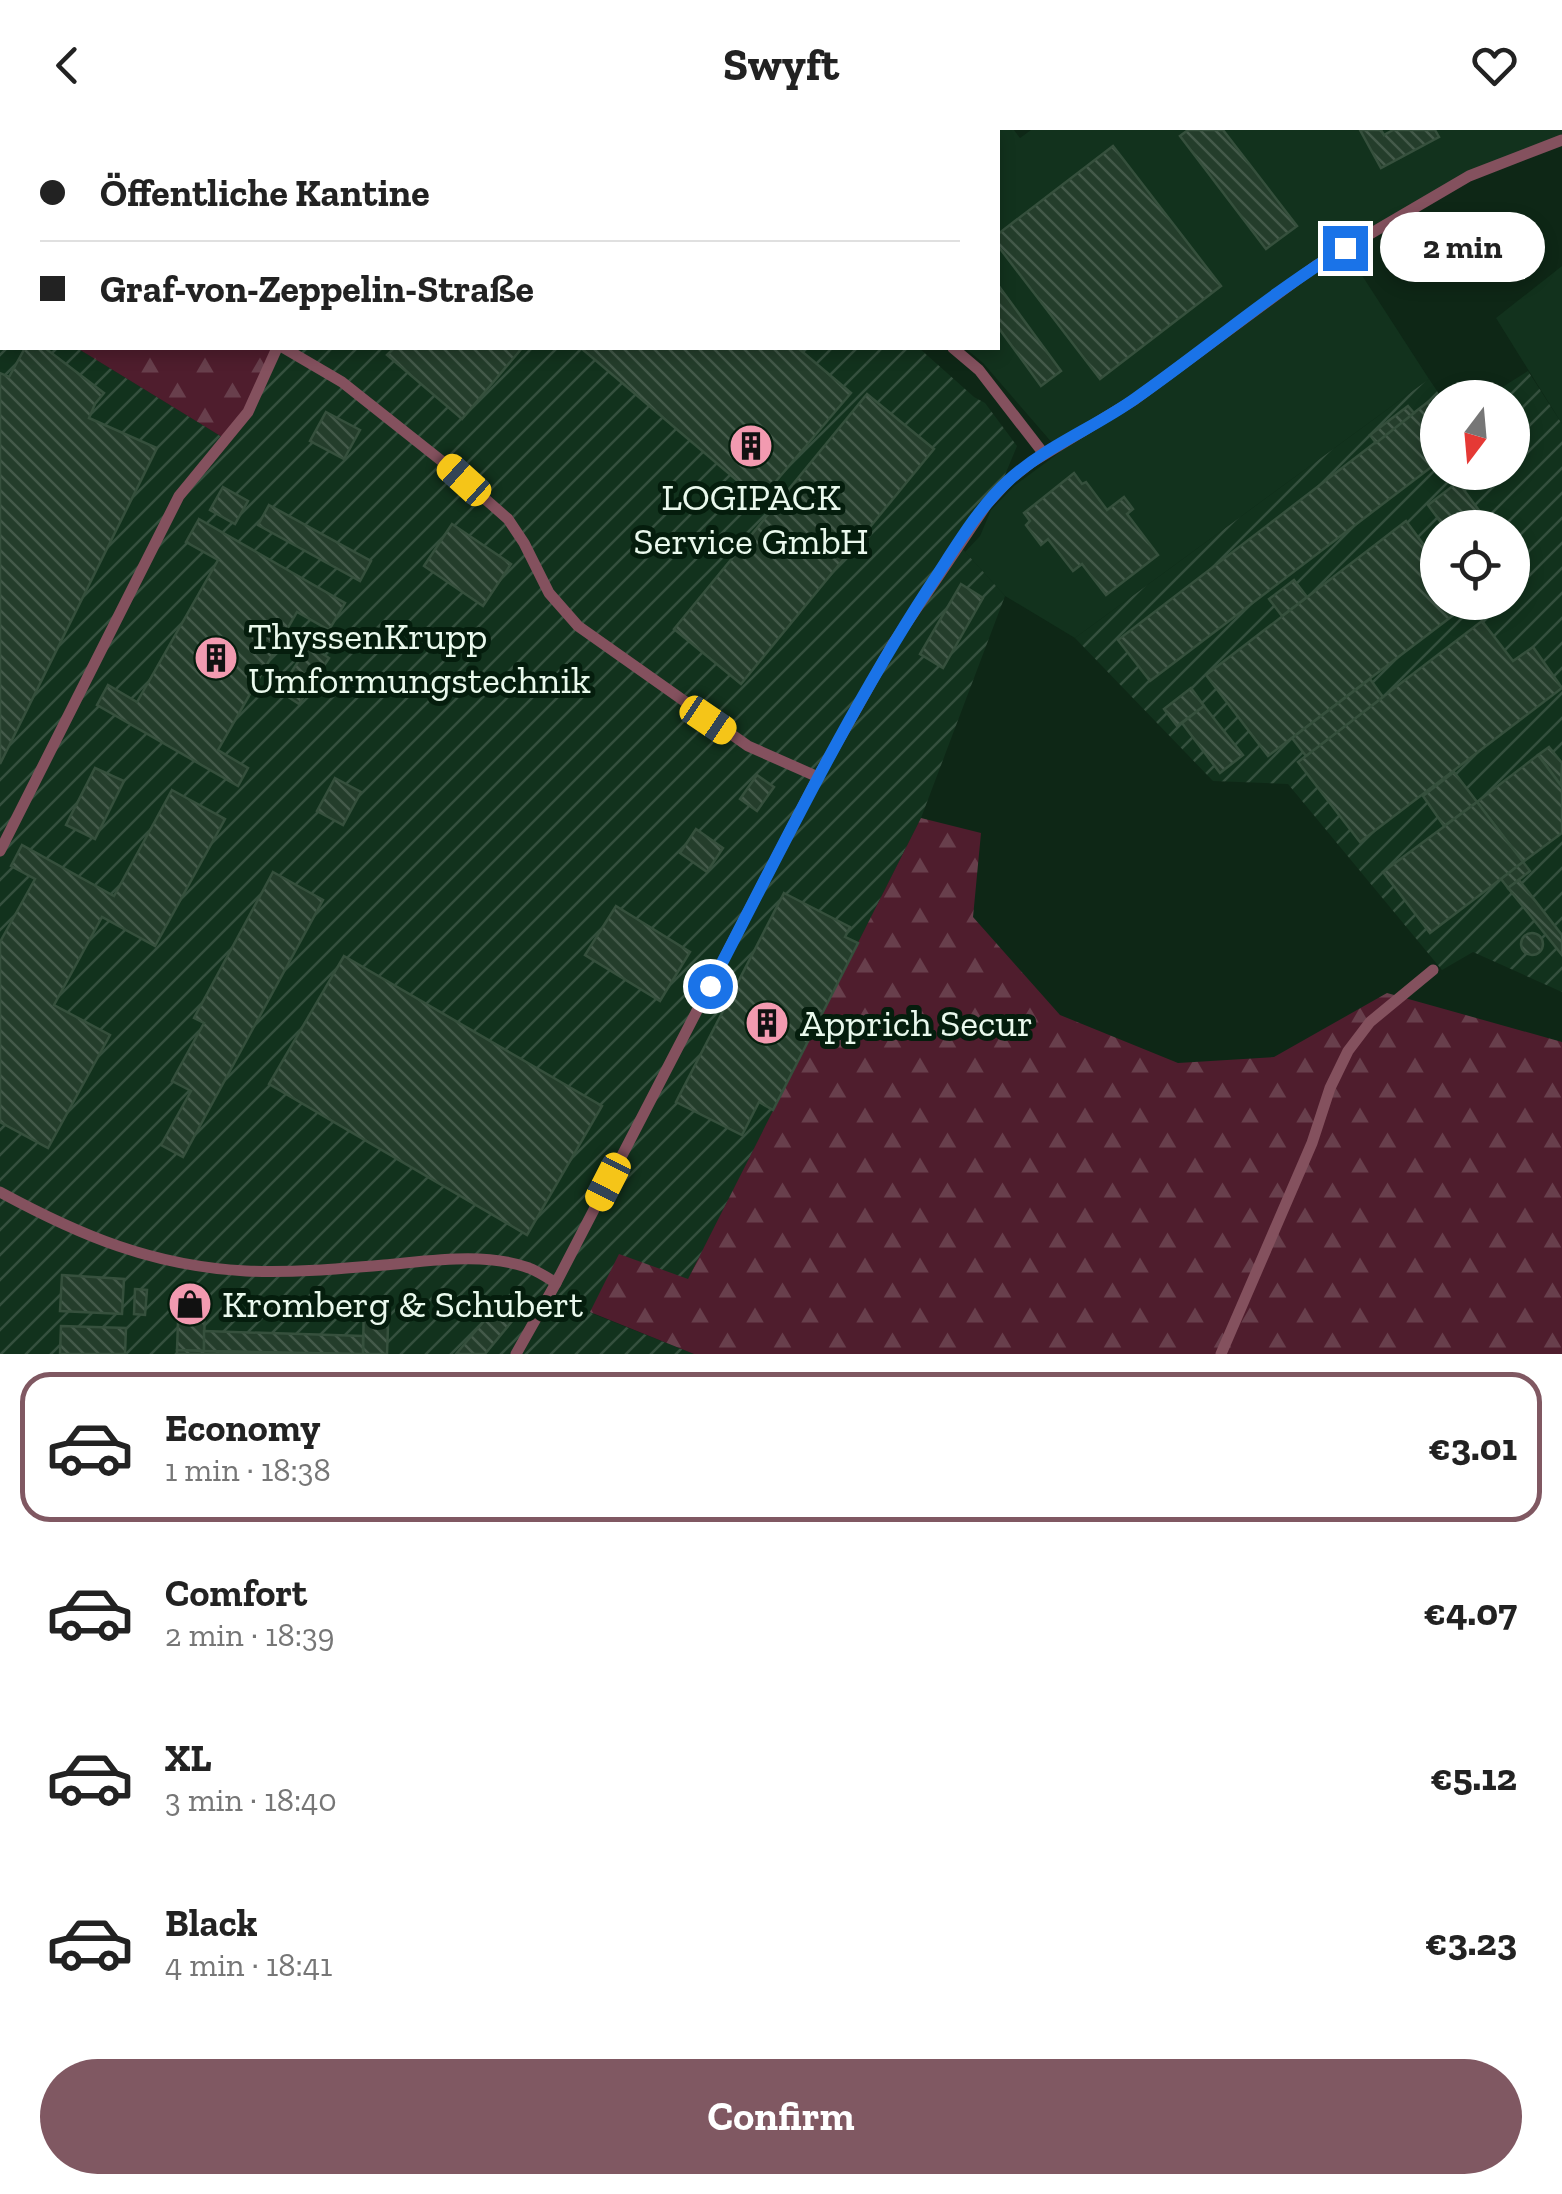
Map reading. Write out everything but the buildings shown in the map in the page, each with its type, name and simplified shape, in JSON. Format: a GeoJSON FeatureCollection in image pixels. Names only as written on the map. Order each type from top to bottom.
{"type":"FeatureCollection","features":[{"type":"Feature","properties":{"kind":"street"},"geometry":{"type":"LineString","coordinates":[[516,1354],[818,778],[894,642],[958,544],[1009,480],[1044,454],[1134,400],[1290,283],[1416,204],[1469,176],[1562,140]]}},
{"type":"Feature","properties":{"kind":"street"},"geometry":{"type":"LineString","coordinates":[[0,851],[179,496],[248,412],[280,350]]}},
{"type":"Feature","properties":{"kind":"street"},"geometry":{"type":"LineString","coordinates":[[285,350],[342,382],[508,519],[549,592],[578,626],[748,746],[818,778]]}},
{"type":"Feature","properties":{"kind":"street"},"geometry":{"type":"LineString","coordinates":[[954,350],[979,370],[1044,454]]}},
{"type":"Feature","properties":{"kind":"street"},"geometry":{"type":"LineString","coordinates":[[1220,1354],[1348,1051],[1370,1022],[1433,970]]}},
{"type":"Feature","properties":{"kind":"street"},"geometry":{"type":"LineString","coordinates":[[0,1192],[61,1226],[134,1253],[180,1264],[248,1271],[317,1271],[479,1260],[531,1268],[556,1283]]}},
{"type":"Feature","properties":{"kind":"shaded area"},"geometry":{"type":"Polygon","coordinates":[[[1000,130],[1014,130],[1020,138],[1031,130],[1562,130],[1562,140],[1469,176],[1345,249],[1429,379],[1420,380],[1420,386],[1075,638],[1005,596],[965,552],[980,536],[991,510],[1014,486],[1060,452],[967,350],[1000,350],[1000,130]]]}},
{"type":"Feature","properties":{"kind":"shaded area"},"geometry":{"type":"Polygon","coordinates":[[[1562,266],[1562,424],[1496,318],[1562,266]]]}},
{"type":"Feature","properties":{"kind":"shaded area"},"geometry":{"type":"Polygon","coordinates":[[[0,350],[80,350],[227,440],[276,350],[921,350],[985,403],[1017,446],[997,494],[958,544],[1005,596],[921,818],[688,1280],[591,1313],[694,1354],[0,1354],[0,350]]]}},
{"type":"Feature","properties":{"kind":"shaded area"},"geometry":{"type":"Polygon","coordinates":[[[1528,371],[1562,424],[1562,992],[1473,952],[1442,970],[1288,784],[1213,781],[1075,638],[1420,386],[1420,490],[1530,490],[1530,380],[1514,380],[1528,371]]]}},
{"type":"Feature","properties":{"kind":"green space"},"geometry":{"type":"Polygon","coordinates":[[[80,350],[276,350],[227,440],[80,350]]]}},
{"type":"Feature","properties":{"kind":"green space"},"geometry":{"type":"Polygon","coordinates":[[[921,818],[981,833],[973,917],[1060,1015],[1178,1063],[1274,1057],[1387,993],[1562,1042],[1562,1354],[694,1354],[590,1312],[619,1254],[688,1279],[921,818]]]}},
{"type":"Feature","properties":{"kind":"place","name":"LOGIPACK Service GmbH"},"geometry":{"type":"Point","coordinates":[751,446]}},
{"type":"Feature","properties":{"kind":"place","name":"ThyssenKrupp Umformungstechnik"},"geometry":{"type":"Point","coordinates":[216,658]}},
{"type":"Feature","properties":{"kind":"place","name":"Apprich Secur"},"geometry":{"type":"Point","coordinates":[767,1023]}},
{"type":"Feature","properties":{"kind":"place","name":"Kromberg & Schubert"},"geometry":{"type":"Point","coordinates":[190,1304]}},
{"type":"Feature","properties":{"kind":"route"},"geometry":{"type":"LineString","coordinates":[[710,986],[894,642],[987,504],[1032,462],[1134,400],[1290,283],[1345,248]]}}]}
